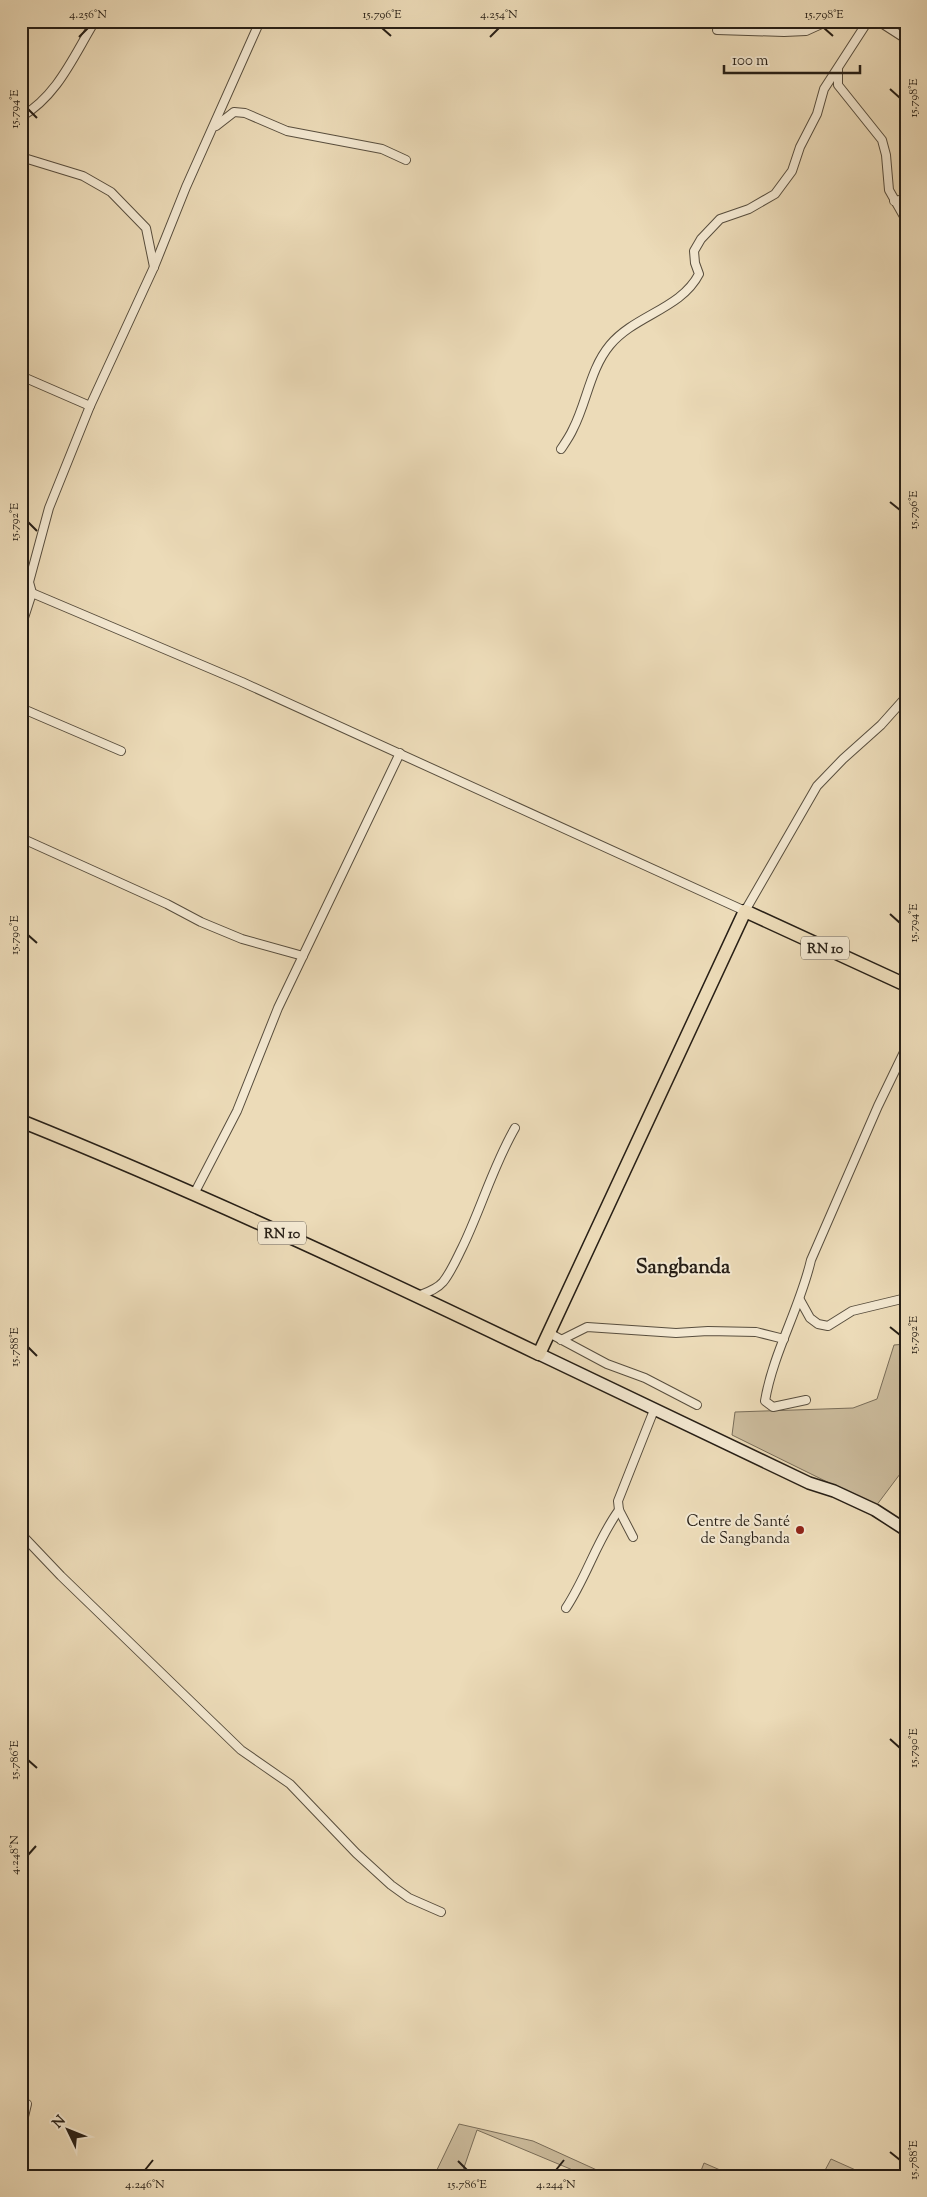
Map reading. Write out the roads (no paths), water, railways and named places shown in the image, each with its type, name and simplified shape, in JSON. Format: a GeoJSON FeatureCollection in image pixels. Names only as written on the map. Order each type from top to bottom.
{"type":"FeatureCollection","features":[{"type":"Feature","properties":{"kind":"main road","name":"RN 10"},"geometry":{"type":"LineString","coordinates":[[745,911],[906,986]]}},
{"type":"Feature","properties":{"kind":"main road"},"geometry":{"type":"LineString","coordinates":[[539,1354],[745,911]]}},
{"type":"Feature","properties":{"kind":"main road","name":"RN 10"},"geometry":{"type":"LineString","coordinates":[[21,1121],[194,1194],[420,1296],[539,1354]]}},
{"type":"Feature","properties":{"kind":"street"},"geometry":{"type":"LineString","coordinates":[[21,118],[39,106],[58,84],[94,21]]}},
{"type":"Feature","properties":{"kind":"street"},"geometry":{"type":"LineString","coordinates":[[21,627],[32,593],[29,582],[49,508],[90,406],[154,267],[186,187],[215,126],[260,21]]}},
{"type":"Feature","properties":{"kind":"street"},"geometry":{"type":"LineString","coordinates":[[717,30],[784,32],[806,30],[828,21]]}},
{"type":"Feature","properties":{"kind":"street"},"geometry":{"type":"LineString","coordinates":[[561,449],[574,429],[592,377],[610,346],[626,330],[684,295],[693,286],[699,274],[694,251],[701,239],[720,219],[749,209],[775,194],[792,171],[800,147],[817,114],[824,89],[868,21]]}},
{"type":"Feature","properties":{"kind":"street"},"geometry":{"type":"LineString","coordinates":[[878,21],[906,39]]}},
{"type":"Feature","properties":{"kind":"street"},"geometry":{"type":"LineString","coordinates":[[838,68],[838,85],[882,140],[886,155],[889,190],[894,202],[906,220]]}},
{"type":"Feature","properties":{"kind":"street"},"geometry":{"type":"LineString","coordinates":[[215,126],[234,112],[245,113],[287,130],[382,149],[406,160]]}},
{"type":"Feature","properties":{"kind":"street"},"geometry":{"type":"LineString","coordinates":[[21,157],[83,176],[111,192],[146,228],[154,267]]}},
{"type":"Feature","properties":{"kind":"street"},"geometry":{"type":"LineString","coordinates":[[894,202],[906,199]]}},
{"type":"Feature","properties":{"kind":"street"},"geometry":{"type":"LineString","coordinates":[[21,376],[90,406]]}},
{"type":"Feature","properties":{"kind":"street"},"geometry":{"type":"LineString","coordinates":[[21,578],[29,582]]}},
{"type":"Feature","properties":{"kind":"street"},"geometry":{"type":"LineString","coordinates":[[32,593],[242,682],[745,911],[817,786],[843,759],[881,725],[906,697]]}},
{"type":"Feature","properties":{"kind":"street"},"geometry":{"type":"LineString","coordinates":[[21,708],[121,751]]}},
{"type":"Feature","properties":{"kind":"street"},"geometry":{"type":"LineString","coordinates":[[194,1194],[237,1111],[278,1008],[400,753]]}},
{"type":"Feature","properties":{"kind":"street"},"geometry":{"type":"LineString","coordinates":[[21,838],[167,904],[201,922],[242,939],[303,956]]}},
{"type":"Feature","properties":{"kind":"street"},"geometry":{"type":"LineString","coordinates":[[806,1400],[773,1407],[765,1402],[784,1339],[800,1300],[811,1260],[878,1106],[906,1048]]}},
{"type":"Feature","properties":{"kind":"street"},"geometry":{"type":"LineString","coordinates":[[420,1296],[442,1283],[450,1270],[474,1222],[502,1151],[515,1128]]}},
{"type":"Feature","properties":{"kind":"street"},"geometry":{"type":"LineString","coordinates":[[800,1300],[810,1318],[818,1324],[828,1326],[852,1311],[906,1298]]}},
{"type":"Feature","properties":{"kind":"street"},"geometry":{"type":"LineString","coordinates":[[561,1340],[587,1327],[676,1333],[708,1331],[756,1332],[784,1339]]}},
{"type":"Feature","properties":{"kind":"street"},"geometry":{"type":"LineString","coordinates":[[549,1333],[607,1364],[645,1378],[697,1406]]}},
{"type":"Feature","properties":{"kind":"street"},"geometry":{"type":"LineString","coordinates":[[539,1354],[809,1483],[834,1491],[875,1510],[906,1530]]}},
{"type":"Feature","properties":{"kind":"street"},"geometry":{"type":"LineString","coordinates":[[566,1608],[576,1592],[598,1543],[618,1510],[620,1494],[654,1410]]}},
{"type":"Feature","properties":{"kind":"street"},"geometry":{"type":"LineString","coordinates":[[618,1510],[633,1537]]}},
{"type":"Feature","properties":{"kind":"street"},"geometry":{"type":"LineString","coordinates":[[21,1534],[60,1576],[241,1750],[290,1784],[356,1853],[392,1885],[409,1898],[441,1912]]}},
{"type":"Feature","properties":{"kind":"street"},"geometry":{"type":"LineString","coordinates":[[21,2129],[27,2104]]}},
{"type":"Feature","properties":{"kind":"place","name":"Centre de Santé de Sangbanda"},"geometry":{"type":"Point","coordinates":[800,1530]}},
{"type":"Feature","properties":{"kind":"district","name":"Sangbanda"},"geometry":{"type":"Point","coordinates":[683,1266]}}]}
